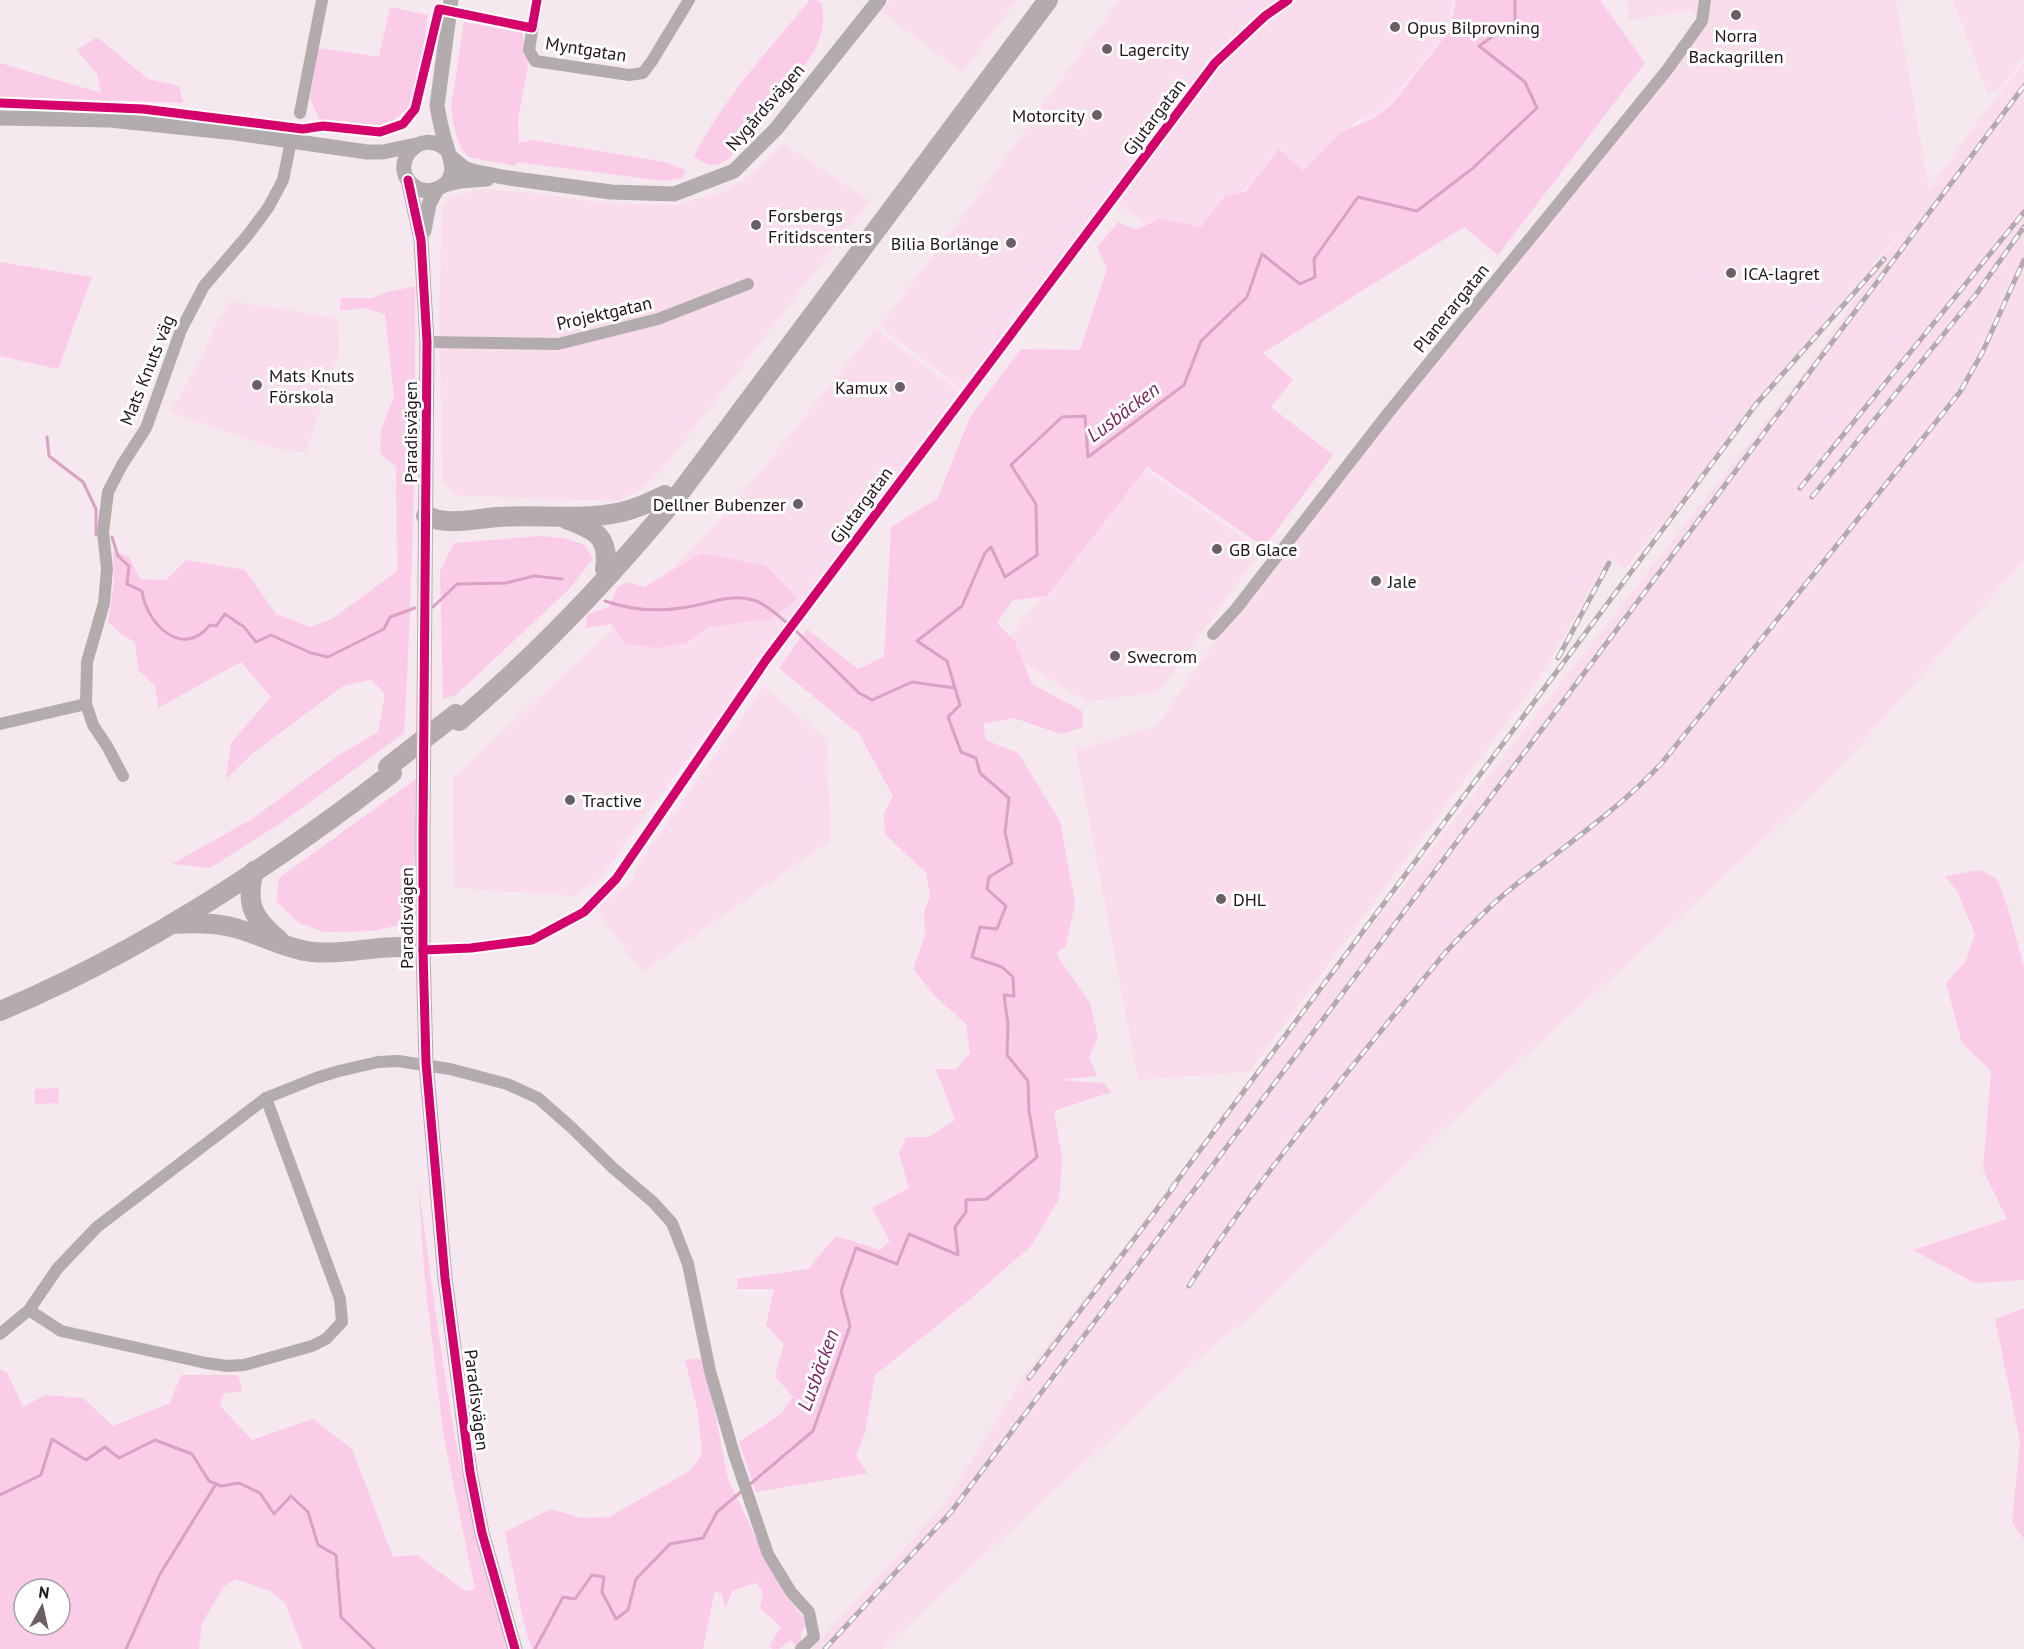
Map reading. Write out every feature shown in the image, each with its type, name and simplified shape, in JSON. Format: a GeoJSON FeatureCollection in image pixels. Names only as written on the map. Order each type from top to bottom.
{"type":"FeatureCollection","features":[{"type":"Feature","properties":{"kind":"highway"},"geometry":{"type":"LineString","coordinates":[[458,718],[606,569],[665,495],[1036,0]]}},
{"type":"Feature","properties":{"kind":"highway"},"geometry":{"type":"LineString","coordinates":[[0,1011],[59,984],[168,924],[254,871],[306,836],[493,692],[611,574],[676,498],[1048,0]]}},
{"type":"Feature","properties":{"kind":"highway"},"geometry":{"type":"LineString","coordinates":[[426,516],[446,522],[500,517],[560,517],[621,512],[665,495]]}},
{"type":"Feature","properties":{"kind":"highway"},"geometry":{"type":"LineString","coordinates":[[560,517],[582,525],[600,537],[606,546],[606,569]]}},
{"type":"Feature","properties":{"kind":"highway"},"geometry":{"type":"LineString","coordinates":[[0,998],[96,954],[176,910],[303,830],[390,770]]}},
{"type":"Feature","properties":{"kind":"highway"},"geometry":{"type":"LineString","coordinates":[[254,871],[249,894],[251,907],[267,931],[283,944]]}},
{"type":"Feature","properties":{"kind":"highway"},"geometry":{"type":"LineString","coordinates":[[168,924],[224,925],[313,952],[355,952],[397,946],[423,950]]}},
{"type":"Feature","properties":{"kind":"street"},"geometry":{"type":"LineString","coordinates":[[406,176],[405,157],[432,128],[451,0]]}},
{"type":"Feature","properties":{"kind":"street","name":"Myntgatan"},"geometry":{"type":"LineString","coordinates":[[537,0],[529,50],[536,61],[629,75],[643,73],[689,0]]}},
{"type":"Feature","properties":{"kind":"street","name":"Nygårdsvägen"},"geometry":{"type":"LineString","coordinates":[[450,155],[464,168],[508,178],[610,192],[674,195],[734,171],[776,129],[879,0]]}},
{"type":"Feature","properties":{"kind":"street","name":"Gjutargatan"},"geometry":{"type":"LineString","coordinates":[[423,950],[471,948],[532,940],[584,912],[616,879],[766,660],[1215,63],[1265,16],[1288,0]]}},
{"type":"Feature","properties":{"kind":"street","name":"Planerargatan"},"geometry":{"type":"LineString","coordinates":[[1214,634],[1236,609],[1389,412],[1667,70],[1702,21],[1705,0]]}},
{"type":"Feature","properties":{"kind":"street"},"geometry":{"type":"LineString","coordinates":[[300,113],[318,1]]}},
{"type":"Feature","properties":{"kind":"street"},"geometry":{"type":"LineString","coordinates":[[367,152],[389,161],[421,190],[429,191],[441,187],[452,173],[450,155],[439,122],[437,106]]}},
{"type":"Feature","properties":{"kind":"street"},"geometry":{"type":"LineString","coordinates":[[0,118],[110,120],[367,152],[383,152],[435,142],[450,155]]}},
{"type":"Feature","properties":{"kind":"street","name":"Mats Knuts väg"},"geometry":{"type":"LineString","coordinates":[[86,704],[87,663],[104,603],[107,569],[103,532],[108,492],[146,428],[181,330],[204,286],[247,237],[268,208],[283,180],[291,141]]}},
{"type":"Feature","properties":{"kind":"street","name":"Paradisvägen"},"geometry":{"type":"LineString","coordinates":[[406,176],[419,224],[427,342],[423,950],[426,1063],[445,1278],[470,1472],[482,1533],[515,1649]]}},
{"type":"Feature","properties":{"kind":"street","name":"Nygårdsvägen"},"geometry":{"type":"LineString","coordinates":[[441,187],[475,179],[508,178]]}},
{"type":"Feature","properties":{"kind":"street","name":"Paradisvägen"},"geometry":{"type":"LineString","coordinates":[[423,261],[429,204],[441,187]]}},
{"type":"Feature","properties":{"kind":"street","name":"Projektgatan"},"geometry":{"type":"LineString","coordinates":[[427,342],[558,344],[658,320],[747,284]]}},
{"type":"Feature","properties":{"kind":"street"},"geometry":{"type":"LineString","coordinates":[[0,724],[86,704],[93,725],[108,746],[123,776]]}},
{"type":"Feature","properties":{"kind":"street"},"geometry":{"type":"LineString","coordinates":[[0,1334],[29,1310],[57,1269],[98,1227],[266,1098],[357,1065],[399,1061],[426,1063],[507,1084],[538,1098],[653,1202],[672,1223],[688,1264],[710,1371],[734,1454],[768,1554],[791,1592],[809,1612],[813,1637],[801,1649]]}},
{"type":"Feature","properties":{"kind":"street"},"geometry":{"type":"LineString","coordinates":[[29,1310],[61,1331],[227,1366],[244,1365],[326,1340],[342,1322],[340,1299],[266,1098]]}},
{"type":"Feature","properties":{"kind":"shaded area"},"geometry":{"type":"Polygon","coordinates":[[[810,0],[822,3],[822,31],[805,65],[778,96],[773,96],[766,103],[730,157],[721,163],[711,165],[704,163],[694,156],[719,114],[810,0]]]}},
{"type":"Feature","properties":{"kind":"shaded area"},"geometry":{"type":"Polygon","coordinates":[[[890,0],[1017,0],[962,72],[881,11],[890,0]]]}},
{"type":"Feature","properties":{"kind":"shaded area"},"geometry":{"type":"Polygon","coordinates":[[[1119,0],[1454,0],[1448,30],[1390,103],[1373,116],[1358,120],[1308,171],[1265,166],[1189,254],[1113,201],[963,390],[880,326],[972,204],[1119,0]]]}},
{"type":"Feature","properties":{"kind":"shaded area"},"geometry":{"type":"Polygon","coordinates":[[[1456,0],[1600,0],[1645,63],[1498,255],[1464,227],[1263,353],[1293,380],[1271,407],[1333,455],[1264,547],[1147,467],[1047,596],[1013,600],[997,623],[1015,641],[1032,684],[1082,711],[1083,727],[1061,734],[1014,718],[983,724],[986,740],[1018,753],[1060,821],[1075,903],[1066,946],[1056,954],[1090,1003],[1098,1037],[1089,1057],[1097,1076],[1058,1080],[1104,1083],[1111,1092],[1054,1111],[1062,1157],[1059,1199],[1031,1246],[968,1301],[875,1375],[865,1433],[856,1455],[867,1473],[756,1492],[739,1442],[782,1413],[793,1397],[775,1376],[784,1344],[766,1325],[774,1289],[737,1289],[738,1279],[808,1269],[836,1236],[880,1250],[890,1241],[872,1208],[909,1188],[899,1153],[906,1137],[929,1137],[955,1120],[936,1069],[956,1069],[970,1053],[966,1024],[935,996],[913,969],[925,936],[924,911],[930,896],[926,873],[885,834],[884,813],[893,796],[859,734],[779,668],[807,629],[858,669],[884,657],[891,527],[938,498],[970,417],[1021,349],[1080,350],[1107,269],[1097,247],[1118,222],[1136,230],[1159,219],[1201,227],[1225,196],[1245,192],[1279,149],[1303,171],[1340,133],[1373,118],[1391,105],[1450,30],[1456,0]]]}},
{"type":"Feature","properties":{"kind":"shaded area"},"geometry":{"type":"Polygon","coordinates":[[[1627,0],[1896,0],[1929,190],[1970,132],[2024,63],[2024,560],[1835,773],[1708,891],[1441,1131],[1252,1315],[1198,1358],[882,1649],[812,1649],[944,1505],[1024,1376],[1311,1003],[1806,370],[1904,227],[1625,569],[1609,558],[1540,677],[1249,1072],[1138,1080],[1076,750],[1157,726],[1246,596],[1702,21],[1691,10],[1628,21],[1627,0]]]}},
{"type":"Feature","properties":{"kind":"shaded area"},"geometry":{"type":"Polygon","coordinates":[[[1953,0],[2024,0],[2024,57],[2001,87],[1988,94],[1953,0]]]}},
{"type":"Feature","properties":{"kind":"shaded area"},"geometry":{"type":"Polygon","coordinates":[[[390,7],[428,15],[421,64],[410,106],[386,127],[320,120],[310,98],[318,48],[379,57],[390,7]]]}},
{"type":"Feature","properties":{"kind":"shaded area"},"geometry":{"type":"Polygon","coordinates":[[[464,22],[523,33],[529,60],[518,120],[519,143],[534,140],[665,162],[685,170],[683,178],[664,181],[516,162],[515,166],[469,157],[461,149],[451,107],[464,22]]]}},
{"type":"Feature","properties":{"kind":"shaded area"},"geometry":{"type":"Polygon","coordinates":[[[97,37],[148,79],[179,86],[183,103],[0,97],[0,63],[101,93],[97,74],[77,50],[97,37]]]}},
{"type":"Feature","properties":{"kind":"shaded area"},"geometry":{"type":"Polygon","coordinates":[[[783,144],[870,201],[659,473],[640,490],[618,501],[453,494],[443,481],[439,328],[442,205],[450,198],[477,189],[524,192],[608,203],[674,205],[726,191],[753,173],[783,144]]]}},
{"type":"Feature","properties":{"kind":"shaded area"},"geometry":{"type":"Polygon","coordinates":[[[0,262],[92,277],[58,369],[0,356],[0,262]]]}},
{"type":"Feature","properties":{"kind":"shaded area"},"geometry":{"type":"Polygon","coordinates":[[[415,286],[413,510],[404,733],[284,821],[210,868],[172,864],[252,819],[339,755],[378,732],[385,694],[371,680],[343,686],[253,753],[226,779],[231,743],[271,697],[241,662],[158,708],[155,686],[138,670],[135,642],[108,622],[114,582],[113,551],[129,557],[140,579],[166,580],[186,560],[245,570],[276,614],[310,627],[332,619],[397,571],[396,467],[380,453],[381,430],[394,397],[385,314],[363,308],[340,311],[341,298],[372,298],[415,286]]]}},
{"type":"Feature","properties":{"kind":"shaded area","name":"Mats Knuts Förskola"},"geometry":{"type":"Polygon","coordinates":[[[231,301],[338,318],[339,352],[306,453],[272,448],[170,412],[231,301]]]}},
{"type":"Feature","properties":{"kind":"shaded area"},"geometry":{"type":"Polygon","coordinates":[[[875,329],[959,391],[599,879],[574,896],[454,888],[453,778],[603,638],[729,511],[875,329]]]}},
{"type":"Feature","properties":{"kind":"shaded area"},"geometry":{"type":"Polygon","coordinates":[[[1145,469],[1261,550],[1159,692],[1087,702],[1001,648],[1145,469]]]}},
{"type":"Feature","properties":{"kind":"shaded area"},"geometry":{"type":"Polygon","coordinates":[[[539,536],[564,538],[585,545],[593,559],[569,589],[456,695],[443,699],[440,571],[454,543],[539,536]]]}},
{"type":"Feature","properties":{"kind":"shaded area"},"geometry":{"type":"Polygon","coordinates":[[[702,553],[766,566],[798,599],[770,619],[708,627],[686,643],[657,648],[626,644],[611,624],[585,628],[588,614],[609,607],[617,588],[627,582],[644,587],[702,553]]]}},
{"type":"Feature","properties":{"kind":"shaded area"},"geometry":{"type":"Polygon","coordinates":[[[764,686],[827,740],[831,840],[642,972],[595,908],[631,883],[640,862],[764,686]]]}},
{"type":"Feature","properties":{"kind":"shaded area"},"geometry":{"type":"Polygon","coordinates":[[[416,779],[414,915],[399,925],[374,931],[324,932],[299,923],[276,901],[279,878],[416,779]]]}},
{"type":"Feature","properties":{"kind":"shaded area"},"geometry":{"type":"Polygon","coordinates":[[[1980,870],[1997,879],[2008,908],[2024,967],[2024,1280],[1975,1283],[1913,1250],[2007,1219],[1983,1170],[1991,1071],[1962,1043],[1946,983],[1966,961],[1975,934],[1957,891],[1945,876],[1980,870]]]}},
{"type":"Feature","properties":{"kind":"shaded area"},"geometry":{"type":"Polygon","coordinates":[[[58,1088],[59,1103],[35,1104],[35,1089],[58,1088]]]}},
{"type":"Feature","properties":{"kind":"shaded area"},"geometry":{"type":"Polygon","coordinates":[[[418,1183],[452,1419],[463,1477],[491,1592],[510,1649],[303,1649],[285,1603],[272,1592],[236,1579],[224,1586],[202,1623],[199,1649],[0,1649],[0,1369],[7,1372],[23,1407],[45,1395],[83,1398],[113,1426],[170,1403],[181,1375],[238,1375],[242,1391],[224,1393],[220,1406],[252,1440],[313,1419],[352,1449],[393,1557],[417,1555],[465,1591],[475,1589],[444,1439],[425,1283],[418,1183]]]}},
{"type":"Feature","properties":{"kind":"shaded area"},"geometry":{"type":"Polygon","coordinates":[[[2024,1308],[2024,1539],[2012,1523],[2020,1441],[1995,1319],[2024,1308]]]}},
{"type":"Feature","properties":{"kind":"shaded area"},"geometry":{"type":"Polygon","coordinates":[[[704,1358],[728,1479],[763,1553],[788,1598],[807,1622],[801,1634],[801,1640],[796,1645],[790,1640],[779,1649],[769,1646],[781,1627],[760,1608],[763,1593],[757,1583],[733,1590],[725,1609],[722,1595],[715,1590],[703,1649],[532,1649],[524,1624],[505,1532],[551,1509],[581,1518],[609,1517],[691,1470],[702,1455],[698,1412],[685,1360],[704,1358]]]}},
{"type":"Feature","properties":{"kind":"waterway","name":"Lusbäcken"},"geometry":{"type":"LineString","coordinates":[[749,1485],[813,1431],[850,1326],[841,1291],[856,1248],[897,1264],[909,1234],[958,1255],[955,1227],[966,1212],[966,1200],[987,1199],[1037,1157],[1029,1111],[1028,1081],[1007,1055],[1008,1024],[1004,995],[1014,996],[1013,977],[1002,967],[972,957],[980,927],[997,929],[1006,906],[987,889],[989,877],[1012,863],[1005,832],[1009,798],[980,773],[976,758],[961,752],[948,717],[960,705],[947,661],[917,641],[962,606],[985,553],[991,547],[1005,577],[1037,555],[1036,504],[1011,465],[1062,417],[1085,416],[1088,457],[1184,385],[1201,341],[1247,297],[1262,254],[1300,284],[1315,277],[1314,259],[1358,197],[1417,211],[1473,168],[1537,108],[1525,82],[1479,46],[1502,30],[1515,27],[1515,0]]}},
{"type":"Feature","properties":{"kind":"waterway"},"geometry":{"type":"LineString","coordinates":[[47,437],[49,456],[83,482],[96,509],[96,535]]}},
{"type":"Feature","properties":{"kind":"waterway"},"geometry":{"type":"LineString","coordinates":[[112,537],[118,556],[129,566],[127,584],[142,591],[150,615],[167,633],[177,638],[188,639],[199,635],[210,625],[216,626],[225,614],[244,627],[256,642],[271,635],[311,653],[328,657],[384,629],[390,617],[415,608]]}},
{"type":"Feature","properties":{"kind":"waterway"},"geometry":{"type":"LineString","coordinates":[[433,607],[457,584],[506,583],[534,576],[562,579]]}},
{"type":"Feature","properties":{"kind":"waterway"},"geometry":{"type":"LineString","coordinates":[[605,601],[638,609],[660,610],[730,598],[746,598],[772,610],[788,624]]}},
{"type":"Feature","properties":{"kind":"waterway"},"geometry":{"type":"LineString","coordinates":[[793,628],[859,693],[872,700],[912,682],[955,688]]}},
{"type":"Feature","properties":{"kind":"waterway","name":"Lusbäcken"},"geometry":{"type":"LineString","coordinates":[[0,1495],[41,1475],[52,1439],[86,1460],[105,1447],[119,1458],[155,1440],[192,1454],[209,1481],[221,1486],[239,1483],[260,1493],[274,1514],[291,1496],[308,1512],[318,1545],[336,1555],[341,1617],[374,1649]]}},
{"type":"Feature","properties":{"kind":"waterway"},"geometry":{"type":"LineString","coordinates":[[126,1649],[160,1574],[216,1484]]}},
{"type":"Feature","properties":{"kind":"waterway","name":"Lusbäcken"},"geometry":{"type":"LineString","coordinates":[[535,1649],[563,1597],[575,1599],[592,1575],[604,1577],[602,1592],[616,1619],[628,1610],[636,1579],[670,1544],[703,1538],[717,1512],[742,1491]]}},
{"type":"Feature","properties":{"kind":"railway"},"geometry":{"type":"LineString","coordinates":[[825,1649],[951,1512],[2024,86]]}},
{"type":"Feature","properties":{"kind":"railway"},"geometry":{"type":"LineString","coordinates":[[1800,488],[2024,212]]}},
{"type":"Feature","properties":{"kind":"railway"},"geometry":{"type":"LineString","coordinates":[[1812,497],[1977,293],[2024,227]]}},
{"type":"Feature","properties":{"kind":"railway"},"geometry":{"type":"LineString","coordinates":[[1171,1189],[1757,403],[1884,259]]}},
{"type":"Feature","properties":{"kind":"railway"},"geometry":{"type":"LineString","coordinates":[[1189,1286],[1218,1242],[1280,1158],[1444,954],[1477,919],[1504,895],[1608,813],[1661,764],[1960,392],[1982,353],[2024,260]]}},
{"type":"Feature","properties":{"kind":"railway"},"geometry":{"type":"LineString","coordinates":[[1558,658],[1609,563]]}},
{"type":"Feature","properties":{"kind":"railway"},"geometry":{"type":"LineString","coordinates":[[1029,1378],[1176,1184]]}},
{"type":"Feature","properties":{"kind":"cycle path"},"geometry":{"type":"LineString","coordinates":[[0,103],[143,109],[303,129],[323,126],[380,132],[403,124],[415,109],[439,9],[532,28],[537,0]]}},
{"type":"Feature","properties":{"kind":"cycle path"},"geometry":{"type":"LineString","coordinates":[[423,950],[471,948],[532,940],[584,912],[616,879],[766,660],[1215,63],[1265,16],[1288,0]]}},
{"type":"Feature","properties":{"kind":"cycle path"},"geometry":{"type":"LineString","coordinates":[[408,180],[421,240],[427,342],[423,831],[426,1063],[445,1278],[470,1472],[482,1533],[515,1649]]}},
{"type":"Feature","properties":{"kind":"place","name":"Norra Backagrillen"},"geometry":{"type":"Point","coordinates":[1736,15]}},
{"type":"Feature","properties":{"kind":"place","name":"Opus Bilprovning"},"geometry":{"type":"Point","coordinates":[1395,27]}},
{"type":"Feature","properties":{"kind":"place","name":"Lagercity"},"geometry":{"type":"Point","coordinates":[1107,49]}},
{"type":"Feature","properties":{"kind":"place","name":"Motorcity"},"geometry":{"type":"Point","coordinates":[1097,115]}},
{"type":"Feature","properties":{"kind":"place","name":"Forsbergs Fritidscenters"},"geometry":{"type":"Point","coordinates":[756,225]}},
{"type":"Feature","properties":{"kind":"place","name":"Bilia Borlänge"},"geometry":{"type":"Point","coordinates":[1011,243]}},
{"type":"Feature","properties":{"kind":"place","name":"ICA-lagret"},"geometry":{"type":"Point","coordinates":[1731,273]}},
{"type":"Feature","properties":{"kind":"place","name":"Mats Knuts Förskola"},"geometry":{"type":"Point","coordinates":[257,385]}},
{"type":"Feature","properties":{"kind":"place","name":"Kamux"},"geometry":{"type":"Point","coordinates":[900,387]}},
{"type":"Feature","properties":{"kind":"place","name":"Dellner Bubenzer"},"geometry":{"type":"Point","coordinates":[798,504]}},
{"type":"Feature","properties":{"kind":"place","name":"GB Glace"},"geometry":{"type":"Point","coordinates":[1217,549]}},
{"type":"Feature","properties":{"kind":"place","name":"Jale"},"geometry":{"type":"Point","coordinates":[1376,581]}},
{"type":"Feature","properties":{"kind":"place","name":"Swecrom"},"geometry":{"type":"Point","coordinates":[1115,656]}},
{"type":"Feature","properties":{"kind":"place","name":"Tractive"},"geometry":{"type":"Point","coordinates":[570,800]}},
{"type":"Feature","properties":{"kind":"place","name":"DHL"},"geometry":{"type":"Point","coordinates":[1221,899]}}]}
